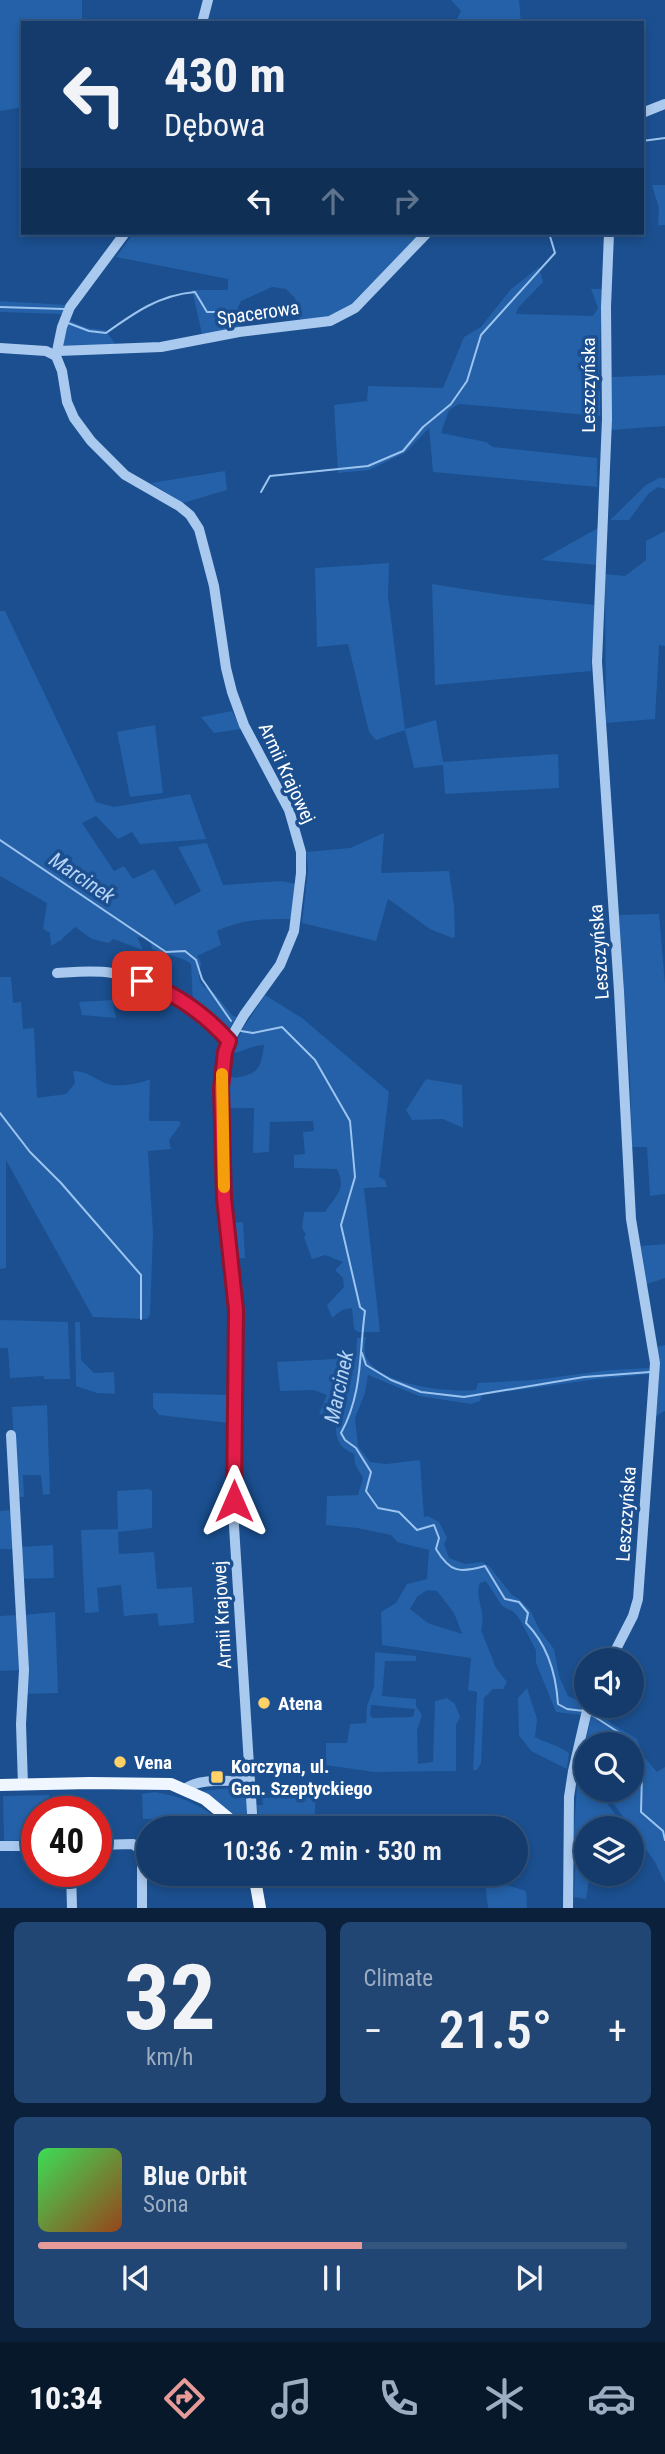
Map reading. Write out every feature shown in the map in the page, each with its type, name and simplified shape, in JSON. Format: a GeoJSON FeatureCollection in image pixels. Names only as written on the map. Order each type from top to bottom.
{"type":"FeatureCollection","features":[{"type":"Feature","properties":{"kind":"main road"},"geometry":{"type":"LineString","coordinates":[[0,1785],[158,1783],[185,1789],[213,1805],[224,1816]]}},
{"type":"Feature","properties":{"kind":"main road"},"geometry":{"type":"LineString","coordinates":[[256,1886],[260,1908]]}},
{"type":"Feature","properties":{"kind":"street"},"geometry":{"type":"LineString","coordinates":[[203,21],[208,0]]}},
{"type":"Feature","properties":{"kind":"street"},"geometry":{"type":"LineString","coordinates":[[644,112],[665,104]]}},
{"type":"Feature","properties":{"kind":"street"},"geometry":{"type":"LineString","coordinates":[[57,354],[62,327],[70,307],[124,235]]}},
{"type":"Feature","properties":{"kind":"street","name":"Spacerowa"},"geometry":{"type":"LineString","coordinates":[[0,348],[57,354],[161,347],[239,332],[330,321],[355,308],[425,235]]}},
{"type":"Feature","properties":{"kind":"street","name":"Leszczyńska"},"geometry":{"type":"LineString","coordinates":[[609,235],[606,307],[607,419],[597,662],[631,1219],[654,1372],[638,1599],[633,1616],[617,1648]]}},
{"type":"Feature","properties":{"kind":"street","name":"Armii Krajowej"},"geometry":{"type":"LineString","coordinates":[[57,354],[67,402],[74,418],[91,441],[125,475],[179,506],[190,515],[199,529],[210,566],[232,692],[244,725],[289,810],[301,852],[294,931],[280,965],[244,1014],[229,1041],[221,1088],[224,1198],[236,1310],[234,1526],[252,1816]]}},
{"type":"Feature","properties":{"kind":"street"},"geometry":{"type":"LineString","coordinates":[[57,972],[110,972],[158,987],[206,1016],[229,1041]]}},
{"type":"Feature","properties":{"kind":"street"},"geometry":{"type":"LineString","coordinates":[[11,1435],[24,1670],[20,1724],[23,1785]]}},
{"type":"Feature","properties":{"kind":"street"},"geometry":{"type":"LineString","coordinates":[[568,1908],[569,1797],[584,1718]]}},
{"type":"Feature","properties":{"kind":"street"},"geometry":{"type":"LineString","coordinates":[[185,1789],[200,1782],[249,1781]]}},
{"type":"Feature","properties":{"kind":"street"},"geometry":{"type":"LineString","coordinates":[[112,1845],[133,1844],[142,1851],[142,1908]]}},
{"type":"Feature","properties":{"kind":"street"},"geometry":{"type":"LineString","coordinates":[[0,1846],[21,1846]]}},
{"type":"Feature","properties":{"kind":"street"},"geometry":{"type":"LineString","coordinates":[[71,1887],[72,1908]]}},
{"type":"Feature","properties":{"kind":"shaded area"},"geometry":{"type":"Polygon","coordinates":[[[0,0],[82,0],[82,21],[21,21],[21,107],[0,111],[0,0]]]}},
{"type":"Feature","properties":{"kind":"shaded area"},"geometry":{"type":"Polygon","coordinates":[[[451,0],[519,0],[521,21],[456,21],[461,11],[451,0]]]}},
{"type":"Feature","properties":{"kind":"shaded area"},"geometry":{"type":"Polygon","coordinates":[[[652,185],[665,185],[665,225],[658,225],[659,208],[652,185]]]}},
{"type":"Feature","properties":{"kind":"shaded area"},"geometry":{"type":"Polygon","coordinates":[[[132,235],[419,235],[349,308],[324,318],[300,320],[295,298],[286,289],[272,287],[241,301],[238,307],[240,328],[202,334],[192,290],[228,290],[228,279],[116,257],[132,235]]]}},
{"type":"Feature","properties":{"kind":"shaded area"},"geometry":{"type":"Polygon","coordinates":[[[539,267],[543,282],[518,308],[516,314],[593,316],[598,308],[591,289],[602,289],[599,380],[592,383],[600,392],[600,416],[459,404],[449,410],[441,433],[486,442],[493,447],[597,458],[597,487],[433,472],[429,428],[405,453],[369,470],[338,473],[334,405],[367,401],[368,386],[443,388],[464,337],[481,327],[511,289],[539,267]]]}},
{"type":"Feature","properties":{"kind":"shaded area"},"geometry":{"type":"Polygon","coordinates":[[[0,301],[67,305],[63,314],[0,312],[0,301]]]}},
{"type":"Feature","properties":{"kind":"shaded area"},"geometry":{"type":"Polygon","coordinates":[[[71,321],[87,328],[105,330],[117,346],[66,349],[63,345],[66,325],[71,321]]]}},
{"type":"Feature","properties":{"kind":"shaded area"},"geometry":{"type":"Polygon","coordinates":[[[665,375],[665,426],[611,430],[612,377],[665,375]]]}},
{"type":"Feature","properties":{"kind":"shaded area"},"geometry":{"type":"Polygon","coordinates":[[[225,471],[227,490],[183,503],[151,483],[225,471]]]}},
{"type":"Feature","properties":{"kind":"shaded area"},"geometry":{"type":"Polygon","coordinates":[[[665,478],[665,489],[658,487],[649,493],[629,520],[610,520],[646,485],[665,478]]]}},
{"type":"Feature","properties":{"kind":"shaded area"},"geometry":{"type":"Polygon","coordinates":[[[598,528],[597,565],[541,560],[598,528]]]}},
{"type":"Feature","properties":{"kind":"shaded area"},"geometry":{"type":"Polygon","coordinates":[[[665,531],[665,646],[659,645],[655,719],[606,723],[605,574],[625,576],[646,560],[646,541],[665,531]]]}},
{"type":"Feature","properties":{"kind":"shaded area"},"geometry":{"type":"Polygon","coordinates":[[[389,563],[388,596],[405,729],[436,720],[443,762],[558,754],[559,788],[445,794],[443,765],[414,768],[405,730],[376,740],[369,732],[348,644],[317,647],[315,568],[389,563]]]}},
{"type":"Feature","properties":{"kind":"shaded area"},"geometry":{"type":"Polygon","coordinates":[[[432,584],[595,605],[591,671],[435,685],[432,584]]]}},
{"type":"Feature","properties":{"kind":"shaded area"},"geometry":{"type":"Polygon","coordinates":[[[0,611],[5,611],[96,802],[114,807],[190,794],[206,839],[140,844],[132,832],[118,839],[96,816],[82,823],[114,871],[124,866],[133,879],[154,869],[175,905],[201,891],[178,847],[207,843],[223,885],[281,881],[296,884],[291,919],[253,920],[226,927],[217,931],[221,945],[197,956],[201,962],[199,979],[203,986],[214,993],[233,1016],[237,1017],[227,1031],[193,1003],[191,964],[187,961],[152,949],[150,939],[137,937],[143,950],[113,939],[109,943],[92,939],[75,927],[51,946],[50,933],[43,929],[47,903],[0,876],[0,611]]]}},
{"type":"Feature","properties":{"kind":"shaded area"},"geometry":{"type":"Polygon","coordinates":[[[232,711],[241,729],[214,733],[201,717],[232,711]]]}},
{"type":"Feature","properties":{"kind":"shaded area"},"geometry":{"type":"Polygon","coordinates":[[[155,725],[163,793],[130,797],[117,732],[155,725]]]}},
{"type":"Feature","properties":{"kind":"shaded area"},"geometry":{"type":"Polygon","coordinates":[[[384,833],[381,873],[449,871],[455,937],[430,929],[388,899],[376,941],[302,923],[308,870],[306,852],[350,848],[384,833]]]}},
{"type":"Feature","properties":{"kind":"shaded area"},"geometry":{"type":"Polygon","coordinates":[[[659,914],[665,984],[665,1194],[650,1196],[647,1147],[632,1147],[619,915],[659,914]]]}},
{"type":"Feature","properties":{"kind":"shaded area"},"geometry":{"type":"Polygon","coordinates":[[[0,977],[11,977],[13,1003],[21,1002],[23,1029],[34,1028],[37,1098],[66,1094],[75,1083],[73,1071],[86,1073],[115,1085],[134,1084],[150,1079],[149,1121],[179,1121],[181,1124],[169,1140],[171,1149],[148,1151],[153,1233],[150,1315],[147,1319],[93,1317],[6,1160],[6,1268],[0,1269],[0,977]]]}},
{"type":"Feature","properties":{"kind":"shaded area"},"geometry":{"type":"Polygon","coordinates":[[[265,995],[302,1018],[389,1092],[379,1177],[385,1180],[387,1187],[364,1188],[380,1332],[358,1332],[354,1329],[352,1308],[342,1310],[332,1318],[327,1305],[344,1287],[343,1278],[335,1270],[343,1262],[325,1255],[312,1259],[304,1237],[304,1212],[325,1212],[336,1196],[341,1182],[337,1169],[294,1168],[294,1155],[305,1154],[303,1132],[314,1131],[313,1121],[270,1122],[269,1152],[253,1153],[254,1108],[227,1108],[227,1073],[234,1078],[254,1072],[262,1059],[264,1045],[235,1053],[232,1050],[265,995]]]}},
{"type":"Feature","properties":{"kind":"shaded area"},"geometry":{"type":"Polygon","coordinates":[[[112,1000],[116,1018],[82,1015],[79,1002],[112,1000]]]}},
{"type":"Feature","properties":{"kind":"shaded area"},"geometry":{"type":"Polygon","coordinates":[[[426,1079],[462,1085],[463,1128],[443,1119],[412,1120],[406,1110],[426,1079]]]}},
{"type":"Feature","properties":{"kind":"shaded area"},"geometry":{"type":"Polygon","coordinates":[[[243,1222],[245,1258],[236,1258],[233,1223],[243,1222]]]}},
{"type":"Feature","properties":{"kind":"shaded area"},"geometry":{"type":"Polygon","coordinates":[[[665,1244],[665,1278],[647,1284],[641,1246],[665,1244]]]}},
{"type":"Feature","properties":{"kind":"shaded area"},"geometry":{"type":"Polygon","coordinates":[[[0,1320],[68,1322],[70,1379],[44,1379],[44,1376],[10,1378],[8,1348],[0,1348],[0,1320]]]}},
{"type":"Feature","properties":{"kind":"shaded area"},"geometry":{"type":"Polygon","coordinates":[[[75,1322],[80,1322],[81,1360],[94,1373],[114,1372],[115,1394],[97,1393],[76,1386],[75,1322]]]}},
{"type":"Feature","properties":{"kind":"shaded area"},"geometry":{"type":"Polygon","coordinates":[[[366,1337],[365,1354],[371,1365],[382,1373],[414,1385],[464,1391],[476,1390],[478,1383],[649,1368],[650,1374],[482,1395],[480,1401],[471,1404],[419,1396],[368,1375],[365,1393],[355,1418],[358,1446],[370,1462],[386,1464],[420,1460],[424,1517],[428,1516],[439,1522],[447,1538],[444,1544],[449,1558],[465,1564],[482,1562],[489,1566],[512,1595],[530,1610],[540,1631],[554,1649],[559,1676],[568,1696],[574,1699],[574,1714],[556,1712],[536,1663],[536,1650],[520,1620],[514,1612],[502,1606],[486,1581],[480,1583],[478,1594],[483,1617],[481,1630],[496,1668],[507,1682],[503,1689],[493,1689],[484,1698],[481,1763],[477,1770],[473,1770],[477,1692],[468,1690],[471,1658],[382,1645],[381,1612],[396,1603],[407,1584],[427,1579],[429,1550],[397,1542],[391,1535],[326,1525],[327,1496],[358,1495],[363,1478],[355,1464],[354,1454],[339,1443],[334,1416],[319,1414],[327,1395],[314,1390],[280,1391],[277,1362],[356,1358],[357,1338],[366,1337]],[[427,1590],[417,1597],[410,1609],[428,1623],[462,1634],[454,1613],[437,1591],[427,1590]]]}},
{"type":"Feature","properties":{"kind":"shaded area"},"geometry":{"type":"Polygon","coordinates":[[[665,1345],[665,1411],[656,1416],[659,1377],[656,1347],[665,1345]]]}},
{"type":"Feature","properties":{"kind":"shaded area"},"geometry":{"type":"Polygon","coordinates":[[[153,1393],[229,1395],[229,1423],[159,1415],[153,1407],[153,1393]]]}},
{"type":"Feature","properties":{"kind":"shaded area"},"geometry":{"type":"Polygon","coordinates":[[[47,1405],[50,1494],[43,1495],[41,1475],[23,1475],[24,1497],[17,1497],[12,1407],[47,1405]]]}},
{"type":"Feature","properties":{"kind":"shaded area"},"geometry":{"type":"Polygon","coordinates":[[[117,1491],[152,1491],[152,1528],[118,1532],[119,1554],[154,1552],[157,1589],[192,1587],[194,1623],[159,1626],[157,1613],[124,1616],[121,1585],[97,1588],[99,1612],[85,1613],[81,1530],[118,1529],[117,1491]]]}},
{"type":"Feature","properties":{"kind":"shaded area"},"geometry":{"type":"Polygon","coordinates":[[[12,1510],[14,1549],[0,1549],[0,1511],[12,1510]]]}},
{"type":"Feature","properties":{"kind":"shaded area"},"geometry":{"type":"Polygon","coordinates":[[[53,1545],[54,1578],[21,1579],[20,1547],[53,1545]]]}},
{"type":"Feature","properties":{"kind":"shaded area"},"geometry":{"type":"Polygon","coordinates":[[[55,1612],[58,1693],[25,1694],[23,1615],[55,1612]]]}},
{"type":"Feature","properties":{"kind":"shaded area"},"geometry":{"type":"Polygon","coordinates":[[[16,1615],[19,1670],[0,1671],[0,1616],[16,1615]]]}},
{"type":"Feature","properties":{"kind":"shaded area"},"geometry":{"type":"Polygon","coordinates":[[[375,1652],[416,1656],[416,1661],[385,1661],[382,1696],[416,1699],[416,1706],[422,1715],[417,1730],[418,1764],[433,1762],[435,1701],[447,1698],[455,1704],[460,1717],[456,1725],[456,1771],[374,1772],[326,1765],[326,1743],[347,1743],[350,1724],[366,1723],[367,1706],[374,1687],[375,1652]],[[371,1705],[372,1718],[413,1717],[415,1709],[371,1705]]]}},
{"type":"Feature","properties":{"kind":"shaded area"},"geometry":{"type":"Polygon","coordinates":[[[527,1688],[537,1719],[535,1737],[569,1753],[567,1769],[531,1751],[519,1735],[518,1698],[527,1688]]]}},
{"type":"Feature","properties":{"kind":"shaded area"},"geometry":{"type":"Polygon","coordinates":[[[588,1718],[605,1718],[625,1732],[588,1732],[590,1723],[588,1718]]]}},
{"type":"Feature","properties":{"kind":"shaded area"},"geometry":{"type":"Polygon","coordinates":[[[644,1757],[657,1772],[665,1767],[665,1883],[644,1846],[644,1816],[622,1816],[612,1802],[644,1802],[644,1757]]]}},
{"type":"Feature","properties":{"kind":"shaded area"},"geometry":{"type":"Polygon","coordinates":[[[238,1787],[247,1800],[249,1816],[227,1816],[202,1791],[238,1787]]]}},
{"type":"Feature","properties":{"kind":"shaded area"},"geometry":{"type":"Polygon","coordinates":[[[155,1792],[173,1796],[214,1816],[143,1816],[142,1794],[155,1792]]]}},
{"type":"Feature","properties":{"kind":"shaded area"},"geometry":{"type":"Polygon","coordinates":[[[49,1795],[21,1796],[21,1840],[4,1841],[3,1796],[49,1795]]]}},
{"type":"Feature","properties":{"kind":"shaded area"},"geometry":{"type":"Polygon","coordinates":[[[316,1796],[314,1816],[258,1816],[257,1805],[263,1805],[262,1798],[316,1796]]]}},
{"type":"Feature","properties":{"kind":"shaded area"},"geometry":{"type":"Polygon","coordinates":[[[576,1802],[606,1802],[616,1816],[575,1816],[576,1802]]]}},
{"type":"Feature","properties":{"kind":"shaded area"},"geometry":{"type":"Polygon","coordinates":[[[485,1886],[509,1886],[526,1891],[527,1908],[488,1908],[485,1886]]]}},
{"type":"Feature","properties":{"kind":"shaded area"},"geometry":{"type":"Polygon","coordinates":[[[574,1886],[588,1886],[586,1899],[574,1897],[574,1886]]]}},
{"type":"Feature","properties":{"kind":"waterway"},"geometry":{"type":"LineString","coordinates":[[644,141],[665,138]]}},
{"type":"Feature","properties":{"kind":"waterway"},"geometry":{"type":"LineString","coordinates":[[261,492],[270,476],[368,466],[403,451],[423,427],[451,404],[467,381],[481,335],[555,253],[550,235]]}},
{"type":"Feature","properties":{"kind":"waterway"},"geometry":{"type":"LineString","coordinates":[[68,323],[89,331],[106,333],[158,301],[195,292],[207,312],[226,312]]}},
{"type":"Feature","properties":{"kind":"waterway"},"geometry":{"type":"LineString","coordinates":[[0,307],[64,309]]}},
{"type":"Feature","properties":{"kind":"waterway","name":"Marcinek"},"geometry":{"type":"LineString","coordinates":[[0,840],[166,952],[185,951],[196,960],[202,979],[231,1021]]}},
{"type":"Feature","properties":{"kind":"waterway","name":"Marcinek"},"geometry":{"type":"LineString","coordinates":[[241,1031],[253,1033],[282,1027],[315,1060],[350,1121],[355,1177],[341,1225],[360,1307],[365,1311],[357,1388],[341,1433],[345,1440],[356,1448],[371,1472],[366,1491],[378,1508],[399,1512],[417,1530],[434,1525],[439,1538],[436,1549],[451,1567],[469,1570],[485,1566],[505,1599],[519,1602],[528,1613],[526,1623],[540,1641],[549,1660],[558,1704],[574,1710]]}},
{"type":"Feature","properties":{"kind":"waterway"},"geometry":{"type":"LineString","coordinates":[[0,1113],[30,1152],[61,1183],[141,1275],[141,1319]]}},
{"type":"Feature","properties":{"kind":"waterway"},"geometry":{"type":"LineString","coordinates":[[362,1353],[366,1365],[391,1380],[421,1392],[464,1397],[584,1377],[650,1372]]}},
{"type":"Feature","properties":{"kind":"waterway","name":"Marcinek"},"geometry":{"type":"LineString","coordinates":[[597,1718],[635,1743],[642,1774],[641,1812],[663,1831],[665,1840]]}},
{"type":"Feature","properties":{"kind":"slow traffic"},"geometry":{"type":"LineString","coordinates":[[222,1074],[224,1187]]}},
{"type":"Feature","properties":{"kind":"place","name":"Atena"},"geometry":{"type":"Point","coordinates":[264,1703]}},
{"type":"Feature","properties":{"kind":"place","name":"Vena"},"geometry":{"type":"Point","coordinates":[120,1762]}},
{"type":"Feature","properties":{"kind":"place","name":"Korczyna, ul. Gen. Szeptyckiego"},"geometry":{"type":"Point","coordinates":[217,1777]}},
{"type":"Feature","properties":{"kind":"route"},"geometry":{"type":"LineString","coordinates":[[142,981],[181,999],[206,1016],[229,1041],[221,1088],[224,1198],[236,1310],[234,1501]]}}]}
